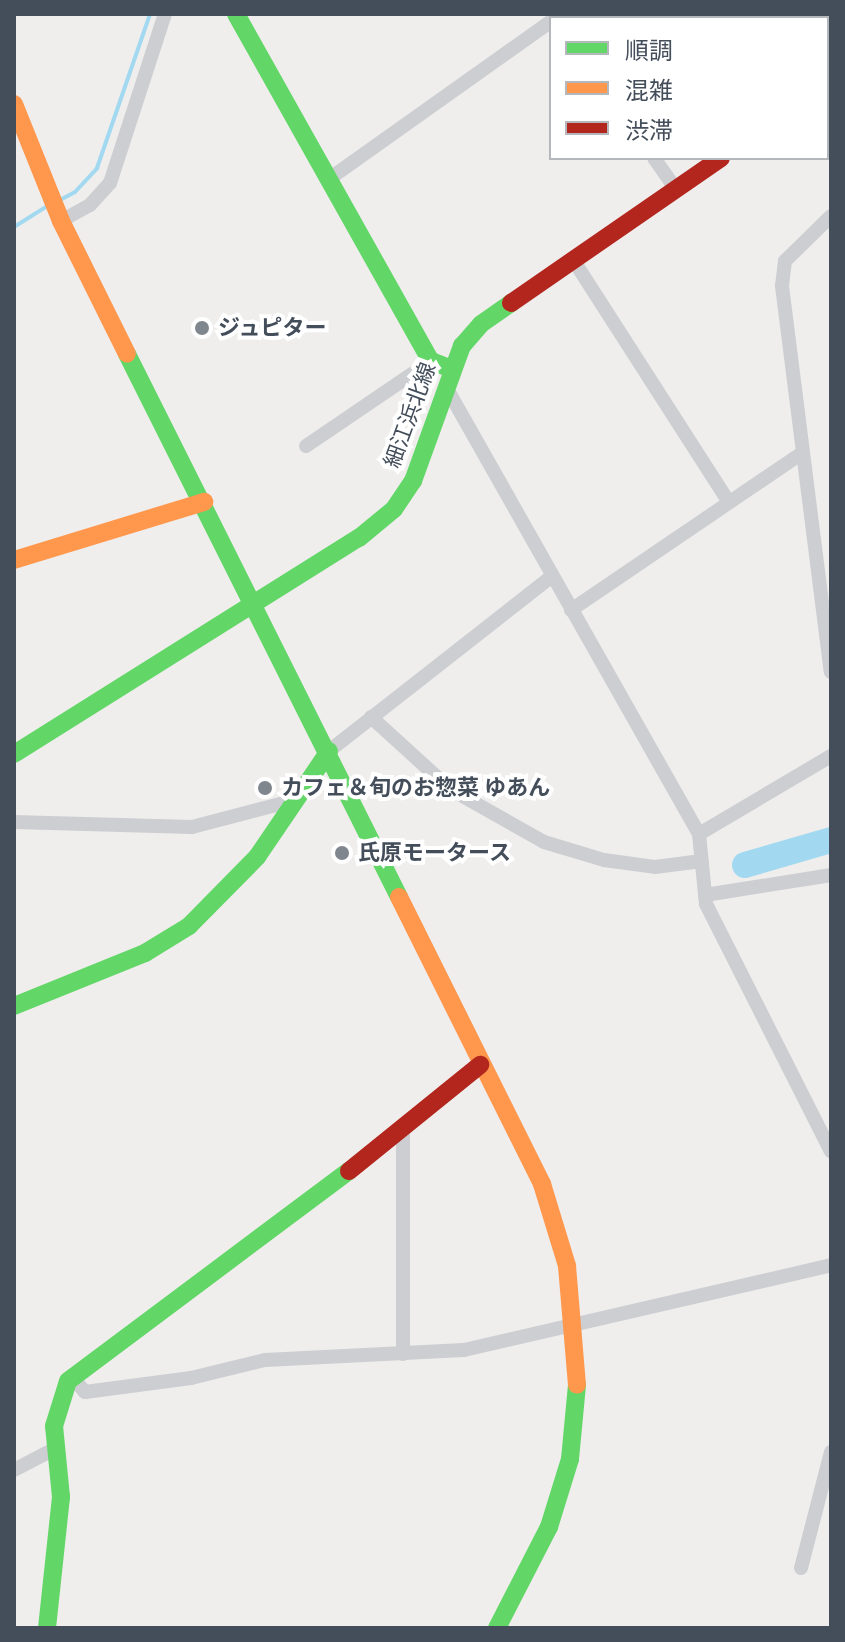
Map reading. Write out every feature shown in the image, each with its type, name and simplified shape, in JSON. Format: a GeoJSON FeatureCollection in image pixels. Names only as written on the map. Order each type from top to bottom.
{"type":"FeatureCollection","features":[{"type":"Feature","properties":{"kind":"street"},"geometry":{"type":"LineString","coordinates":[[60,218],[90,205],[110,183],[165,14]]}},
{"type":"Feature","properties":{"kind":"street"},"geometry":{"type":"LineString","coordinates":[[236,14],[431,361],[449,378],[551,577],[699,834],[705,895],[831,1151]]}},
{"type":"Feature","properties":{"kind":"street"},"geometry":{"type":"LineString","coordinates":[[329,179],[549,22]]}},
{"type":"Feature","properties":{"kind":"street"},"geometry":{"type":"LineString","coordinates":[[14,104],[60,218],[329,751],[480,1065],[542,1184],[567,1266],[576,1327],[570,1459],[549,1527],[497,1628]]}},
{"type":"Feature","properties":{"kind":"street"},"geometry":{"type":"LineString","coordinates":[[655,160],[676,189]]}},
{"type":"Feature","properties":{"kind":"street","name":"細江浜北線"},"geometry":{"type":"LineString","coordinates":[[14,754],[359,538],[394,509],[413,481],[462,346],[481,324],[718,160]]}},
{"type":"Feature","properties":{"kind":"street"},"geometry":{"type":"LineString","coordinates":[[831,216],[785,261],[782,286],[831,672]]}},
{"type":"Feature","properties":{"kind":"street"},"geometry":{"type":"LineString","coordinates":[[574,261],[728,501]]}},
{"type":"Feature","properties":{"kind":"street"},"geometry":{"type":"LineString","coordinates":[[306,446],[431,361]]}},
{"type":"Feature","properties":{"kind":"street"},"geometry":{"type":"LineString","coordinates":[[571,610],[802,453]]}},
{"type":"Feature","properties":{"kind":"street"},"geometry":{"type":"LineString","coordinates":[[14,560],[204,502]]}},
{"type":"Feature","properties":{"kind":"street"},"geometry":{"type":"LineString","coordinates":[[14,1006],[176,935],[244,873],[329,751],[551,577]]}},
{"type":"Feature","properties":{"kind":"street"},"geometry":{"type":"LineString","coordinates":[[371,717],[450,789],[544,842],[604,860],[655,867],[702,861]]}},
{"type":"Feature","properties":{"kind":"street"},"geometry":{"type":"LineString","coordinates":[[699,834],[831,756]]}},
{"type":"Feature","properties":{"kind":"street"},"geometry":{"type":"LineString","coordinates":[[14,822],[192,827],[296,800]]}},
{"type":"Feature","properties":{"kind":"street"},"geometry":{"type":"LineString","coordinates":[[705,895],[831,875]]}},
{"type":"Feature","properties":{"kind":"street"},"geometry":{"type":"LineString","coordinates":[[47,1628],[59,1538],[57,1403],[74,1379],[403,1131],[480,1065]]}},
{"type":"Feature","properties":{"kind":"street"},"geometry":{"type":"LineString","coordinates":[[403,1131],[403,1354]]}},
{"type":"Feature","properties":{"kind":"street"},"geometry":{"type":"LineString","coordinates":[[74,1379],[85,1392],[191,1378],[265,1360],[403,1354],[498,1345],[831,1265]]}},
{"type":"Feature","properties":{"kind":"street"},"geometry":{"type":"LineString","coordinates":[[14,1470],[56,1448]]}},
{"type":"Feature","properties":{"kind":"street"},"geometry":{"type":"LineString","coordinates":[[801,1568],[831,1452]]}},
{"type":"Feature","properties":{"kind":"waterway"},"geometry":{"type":"LineString","coordinates":[[60,200],[75,192],[97,168],[150,14]]}},
{"type":"Feature","properties":{"kind":"waterway"},"geometry":{"type":"LineString","coordinates":[[14,227],[49,205]]}},
{"type":"Feature","properties":{"kind":"waterway"},"geometry":{"type":"LineString","coordinates":[[745,865],[831,840]]}},
{"type":"Feature","properties":{"kind":"traffic: fast"},"geometry":{"type":"LineString","coordinates":[[236,14],[431,361],[452,369]]}},
{"type":"Feature","properties":{"kind":"traffic: fast"},"geometry":{"type":"LineString","coordinates":[[14,754],[359,538],[394,509],[413,481],[462,346],[481,324],[511,303]]}},
{"type":"Feature","properties":{"kind":"traffic: fast"},"geometry":{"type":"LineString","coordinates":[[127,354],[399,897]]}},
{"type":"Feature","properties":{"kind":"traffic: fast"},"geometry":{"type":"LineString","coordinates":[[14,1006],[145,953],[189,926],[257,857],[329,751]]}},
{"type":"Feature","properties":{"kind":"traffic: fast"},"geometry":{"type":"LineString","coordinates":[[47,1628],[61,1497],[54,1426],[68,1381],[349,1171]]}},
{"type":"Feature","properties":{"kind":"traffic: fast"},"geometry":{"type":"LineString","coordinates":[[497,1628],[549,1527],[570,1459],[577,1385]]}},
{"type":"Feature","properties":{"kind":"traffic: slow"},"geometry":{"type":"LineString","coordinates":[[14,104],[61,221],[127,354]]}},
{"type":"Feature","properties":{"kind":"traffic: slow"},"geometry":{"type":"LineString","coordinates":[[14,560],[204,502]]}},
{"type":"Feature","properties":{"kind":"traffic: slow"},"geometry":{"type":"LineString","coordinates":[[399,897],[542,1184],[567,1266],[577,1385]]}},
{"type":"Feature","properties":{"kind":"traffic: jam"},"geometry":{"type":"LineString","coordinates":[[511,303],[718,160]]}},
{"type":"Feature","properties":{"kind":"traffic: jam"},"geometry":{"type":"LineString","coordinates":[[349,1171],[480,1065]]}},
{"type":"Feature","properties":{"kind":"place","name":"ジュピター"},"geometry":{"type":"Point","coordinates":[202,328]}},
{"type":"Feature","properties":{"kind":"place","name":"カフェ＆旬のお惣菜 ゆあん"},"geometry":{"type":"Point","coordinates":[265,788]}},
{"type":"Feature","properties":{"kind":"place","name":"氏原モータース"},"geometry":{"type":"Point","coordinates":[342,853]}}]}
